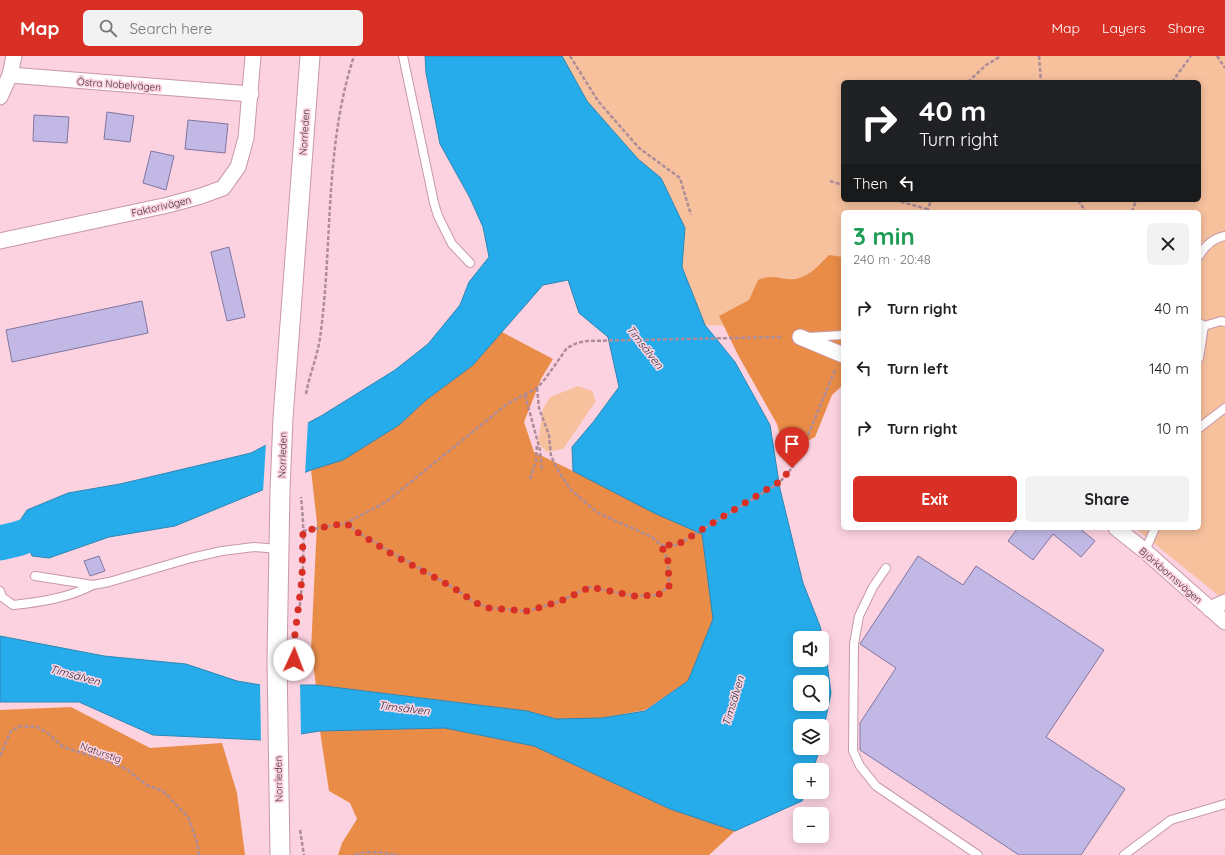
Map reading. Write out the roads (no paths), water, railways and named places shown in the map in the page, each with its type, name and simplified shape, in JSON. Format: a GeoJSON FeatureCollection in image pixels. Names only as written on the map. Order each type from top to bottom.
{"type":"FeatureCollection","features":[{"type":"Feature","properties":{"kind":"street"},"geometry":{"type":"LineString","coordinates":[[0,97],[10,75],[14,56]]}},
{"type":"Feature","properties":{"kind":"street","name":"Faktorivägen"},"geometry":{"type":"LineString","coordinates":[[0,241],[168,205],[223,188],[238,167],[246,138],[251,94],[253,56]]}},
{"type":"Feature","properties":{"kind":"street","name":"Norrleden"},"geometry":{"type":"LineString","coordinates":[[280,855],[277,763],[277,660],[280,491],[283,418],[310,56]]}},
{"type":"Feature","properties":{"kind":"street","name":"Östra Nobelvägen"},"geometry":{"type":"LineString","coordinates":[[10,75],[251,94]]}},
{"type":"Feature","properties":{"kind":"street"},"geometry":{"type":"LineString","coordinates":[[800,337],[841,355]]}},
{"type":"Feature","properties":{"kind":"street","name":"Björkbornsvägen"},"geometry":{"type":"LineString","coordinates":[[1119,530],[1145,551],[1225,622]]}},
{"type":"Feature","properties":{"kind":"street"},"geometry":{"type":"LineString","coordinates":[[1210,609],[1225,602]]}},
{"type":"Feature","properties":{"kind":"lane"},"geometry":{"type":"LineString","coordinates":[[403,56],[438,216],[452,244],[470,263]]}},
{"type":"Feature","properties":{"kind":"lane"},"geometry":{"type":"LineString","coordinates":[[1201,252],[1204,247],[1218,237],[1225,236]]}},
{"type":"Feature","properties":{"kind":"lane"},"geometry":{"type":"LineString","coordinates":[[1201,324],[1221,321],[1225,322]]}},
{"type":"Feature","properties":{"kind":"lane"},"geometry":{"type":"LineString","coordinates":[[800,337],[841,335]]}},
{"type":"Feature","properties":{"kind":"lane"},"geometry":{"type":"LineString","coordinates":[[1201,426],[1225,408]]}},
{"type":"Feature","properties":{"kind":"lane"},"geometry":{"type":"LineString","coordinates":[[1145,551],[1154,530]]}},
{"type":"Feature","properties":{"kind":"lane"},"geometry":{"type":"LineString","coordinates":[[0,591],[2,597],[13,605],[41,602],[78,593],[93,585],[222,551],[254,547],[279,549]]}},
{"type":"Feature","properties":{"kind":"lane"},"geometry":{"type":"LineString","coordinates":[[886,568],[873,587],[860,616],[854,644],[853,751],[860,766],[876,786],[978,855]]}},
{"type":"Feature","properties":{"kind":"lane"},"geometry":{"type":"LineString","coordinates":[[35,576],[93,585]]}},
{"type":"Feature","properties":{"kind":"lane"},"geometry":{"type":"LineString","coordinates":[[1124,855],[1171,820],[1225,804]]}},
{"type":"Feature","properties":{"kind":"water","name":"Timsälven"},"geometry":{"type":"Polygon","coordinates":[[[425,56],[562,56],[587,101],[638,159],[661,178],[685,228],[682,267],[705,325],[735,362],[770,425],[780,489],[803,583],[820,626],[821,631],[793,631],[793,667],[828,667],[829,675],[793,675],[793,711],[827,711],[826,719],[793,719],[793,755],[818,755],[815,763],[793,763],[793,799],[803,799],[802,801],[735,831],[670,809],[534,746],[445,728],[320,731],[261,740],[153,735],[79,702],[0,702],[0,636],[104,656],[186,664],[237,681],[261,685],[316,685],[527,711],[556,719],[602,718],[645,711],[688,681],[713,619],[702,534],[654,513],[573,471],[572,447],[594,421],[619,387],[608,337],[579,313],[568,280],[543,285],[473,365],[426,400],[399,425],[343,460],[311,470],[175,526],[109,537],[49,558],[32,556],[19,522],[27,510],[68,493],[120,484],[251,453],[321,416],[395,370],[428,344],[460,305],[469,282],[489,257],[483,227],[470,198],[440,144],[426,73],[425,56]]]}},
{"type":"Feature","properties":{"kind":"water"},"geometry":{"type":"Polygon","coordinates":[[[829,678],[831,693],[829,703],[829,678]]]}},
{"type":"Feature","properties":{"kind":"waterway"},"geometry":{"type":"LineString","coordinates":[[0,543],[17,539],[70,521]]}}]}
